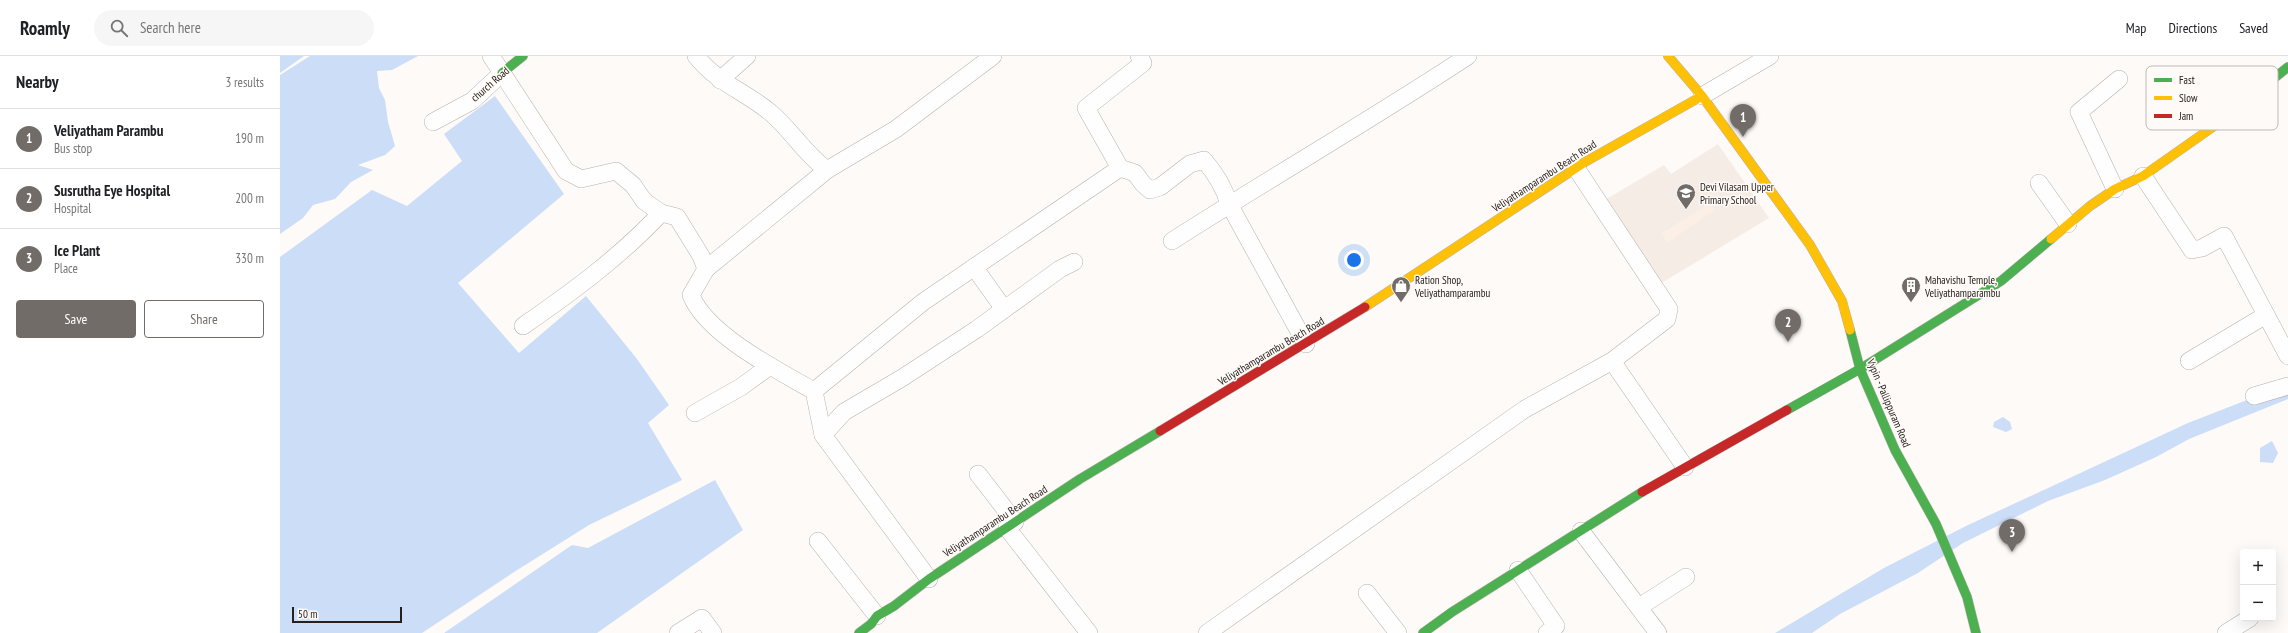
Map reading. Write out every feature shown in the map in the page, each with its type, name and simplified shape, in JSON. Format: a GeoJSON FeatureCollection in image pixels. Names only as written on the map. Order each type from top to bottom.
{"type":"FeatureCollection","features":[{"type":"Feature","properties":{"kind":"main road","name":"church Road"},"geometry":{"type":"LineString","coordinates":[[502,73],[524,56]]}},
{"type":"Feature","properties":{"kind":"main road","name":"Vypin - Pallippuram Road"},"geometry":{"type":"LineString","coordinates":[[1668,56],[1702,96],[1772,190],[1810,245],[1839,295],[1842,301],[1860,369],[1895,450],[1936,524],[1952,566],[1967,597],[1976,633]]}},
{"type":"Feature","properties":{"kind":"main road"},"geometry":{"type":"LineString","coordinates":[[2278,75],[2288,67]]}},
{"type":"Feature","properties":{"kind":"main road","name":"Veliyathamparambu Beach Road"},"geometry":{"type":"LineString","coordinates":[[859,633],[871,624],[877,616],[894,606],[929,579],[1080,479],[1306,344],[1576,168],[1702,96]]}},
{"type":"Feature","properties":{"kind":"main road"},"geometry":{"type":"LineString","coordinates":[[1423,633],[1518,570],[1649,487],[1860,369],[2001,281],[2090,206],[2115,189],[2143,176],[2209,130]]}},
{"type":"Feature","properties":{"kind":"street"},"geometry":{"type":"LineString","coordinates":[[490,56],[566,171],[581,179],[616,171],[633,185],[644,201],[661,212],[677,217],[701,256],[706,269]]}},
{"type":"Feature","properties":{"kind":"street"},"geometry":{"type":"LineString","coordinates":[[696,56],[708,72],[771,113],[802,148],[827,170]]}},
{"type":"Feature","properties":{"kind":"street"},"geometry":{"type":"LineString","coordinates":[[720,80],[747,56]]}},
{"type":"Feature","properties":{"kind":"street"},"geometry":{"type":"LineString","coordinates":[[929,579],[823,435],[814,391],[740,348],[695,306],[691,294],[706,269],[827,170],[896,129],[993,56]]}},
{"type":"Feature","properties":{"kind":"street"},"geometry":{"type":"LineString","coordinates":[[1139,56],[1143,63],[1086,108],[1120,168],[1135,173],[1143,184],[1150,190],[1160,187],[1190,164],[1204,160],[1222,185],[1229,204],[1306,344]]}},
{"type":"Feature","properties":{"kind":"street"},"geometry":{"type":"LineString","coordinates":[[1172,241],[1229,204],[1404,99],[1468,56]]}},
{"type":"Feature","properties":{"kind":"street"},"geometry":{"type":"LineString","coordinates":[[1702,96],[1770,56]]}},
{"type":"Feature","properties":{"kind":"street","name":"church Road"},"geometry":{"type":"LineString","coordinates":[[433,122],[472,101],[502,73]]}},
{"type":"Feature","properties":{"kind":"street"},"geometry":{"type":"LineString","coordinates":[[2115,189],[2079,112],[2119,79]]}},
{"type":"Feature","properties":{"kind":"street"},"geometry":{"type":"LineString","coordinates":[[814,391],[923,302],[1120,168]]}},
{"type":"Feature","properties":{"kind":"street"},"geometry":{"type":"LineString","coordinates":[[1207,633],[1525,409],[1612,361],[1667,319],[1669,309],[1576,168]]}},
{"type":"Feature","properties":{"kind":"street"},"geometry":{"type":"LineString","coordinates":[[2143,176],[2192,250],[2202,248],[2224,236],[2288,356]]}},
{"type":"Feature","properties":{"kind":"street"},"geometry":{"type":"LineString","coordinates":[[2039,183],[2068,224]]}},
{"type":"Feature","properties":{"kind":"street"},"geometry":{"type":"LineString","coordinates":[[523,326],[571,292],[634,241],[661,212]]}},
{"type":"Feature","properties":{"kind":"street"},"geometry":{"type":"LineString","coordinates":[[823,435],[844,412],[902,378],[1060,269],[1074,262]]}},
{"type":"Feature","properties":{"kind":"street"},"geometry":{"type":"LineString","coordinates":[[974,268],[1004,309]]}},
{"type":"Feature","properties":{"kind":"street"},"geometry":{"type":"LineString","coordinates":[[2189,360],[2266,315]]}},
{"type":"Feature","properties":{"kind":"street"},"geometry":{"type":"LineString","coordinates":[[1612,361],[1685,467]]}},
{"type":"Feature","properties":{"kind":"street"},"geometry":{"type":"LineString","coordinates":[[695,413],[741,387],[770,366]]}},
{"type":"Feature","properties":{"kind":"street"},"geometry":{"type":"LineString","coordinates":[[2254,396],[2288,386]]}},
{"type":"Feature","properties":{"kind":"street"},"geometry":{"type":"LineString","coordinates":[[978,474],[1011,525],[1089,633]]}},
{"type":"Feature","properties":{"kind":"street"},"geometry":{"type":"LineString","coordinates":[[1581,530],[1658,633]]}},
{"type":"Feature","properties":{"kind":"street"},"geometry":{"type":"LineString","coordinates":[[818,541],[877,616]]}},
{"type":"Feature","properties":{"kind":"street"},"geometry":{"type":"LineString","coordinates":[[1518,570],[1556,626],[1547,633]]}},
{"type":"Feature","properties":{"kind":"street"},"geometry":{"type":"LineString","coordinates":[[1639,607],[1686,577]]}},
{"type":"Feature","properties":{"kind":"street"},"geometry":{"type":"LineString","coordinates":[[1367,592],[1398,633]]}},
{"type":"Feature","properties":{"kind":"street"},"geometry":{"type":"LineString","coordinates":[[678,633],[702,618],[713,633]]}},
{"type":"Feature","properties":{"kind":"street"},"geometry":{"type":"LineString","coordinates":[[2226,633],[2245,621]]}},
{"type":"Feature","properties":{"kind":"shaded area","name":"Devi Vilasam Upper Primary School"},"geometry":{"type":"Polygon","coordinates":[[[1718,144],[1769,218],[1655,287],[1603,201],[1664,165],[1671,174],[1718,144]]]}},
{"type":"Feature","properties":{"kind":"shaded area"},"geometry":{"type":"Polygon","coordinates":[[[1710,203],[1715,210],[1667,243],[1662,233],[1710,203]]]}},
{"type":"Feature","properties":{"kind":"water"},"geometry":{"type":"Polygon","coordinates":[[[280,56],[304,56],[280,73],[280,56]]]}},
{"type":"Feature","properties":{"kind":"water"},"geometry":{"type":"Polygon","coordinates":[[[310,56],[418,56],[392,70],[377,71],[379,88],[385,100],[388,122],[395,146],[385,155],[358,165],[373,170],[351,182],[335,199],[313,205],[303,218],[280,234],[280,75],[310,56]]]}},
{"type":"Feature","properties":{"kind":"water"},"geometry":{"type":"Polygon","coordinates":[[[495,96],[564,194],[458,283],[519,353],[586,296],[637,359],[669,405],[648,423],[682,480],[589,525],[514,572],[422,633],[280,633],[280,257],[372,190],[407,206],[462,161],[444,134],[495,96]]]}},
{"type":"Feature","properties":{"kind":"water"},"geometry":{"type":"Polygon","coordinates":[[[2288,384],[2288,399],[2189,439],[2156,457],[2105,480],[2048,501],[1963,543],[1918,573],[1840,614],[1812,633],[1775,633],[1884,568],[1966,526],[2188,423],[2288,384]]]}},
{"type":"Feature","properties":{"kind":"water"},"geometry":{"type":"Polygon","coordinates":[[[2003,417],[2010,422],[2012,429],[2006,432],[1993,427],[1994,422],[2003,417]]]}},
{"type":"Feature","properties":{"kind":"water"},"geometry":{"type":"Polygon","coordinates":[[[2272,441],[2278,453],[2273,463],[2260,462],[2260,448],[2272,441]]]}},
{"type":"Feature","properties":{"kind":"water"},"geometry":{"type":"Polygon","coordinates":[[[715,480],[743,530],[597,633],[444,633],[572,545],[588,548],[715,480]]]}},
{"type":"Feature","properties":{"kind":"traffic: fast"},"geometry":{"type":"LineString","coordinates":[[502,73],[523,56]]}},
{"type":"Feature","properties":{"kind":"traffic: fast"},"geometry":{"type":"LineString","coordinates":[[2278,75],[2288,67]]}},
{"type":"Feature","properties":{"kind":"traffic: fast"},"geometry":{"type":"LineString","coordinates":[[1787,410],[1860,369],[2001,281],[2051,239]]}},
{"type":"Feature","properties":{"kind":"traffic: fast"},"geometry":{"type":"LineString","coordinates":[[1850,330],[1860,369],[1895,450],[1936,524],[1967,597],[1976,633]]}},
{"type":"Feature","properties":{"kind":"traffic: fast"},"geometry":{"type":"LineString","coordinates":[[859,633],[871,624],[877,616],[894,606],[929,579],[1080,479],[1160,431]]}},
{"type":"Feature","properties":{"kind":"traffic: fast"},"geometry":{"type":"LineString","coordinates":[[1423,633],[1452,612],[1642,492]]}},
{"type":"Feature","properties":{"kind":"traffic: slow"},"geometry":{"type":"LineString","coordinates":[[1668,56],[1702,96],[1810,245],[1842,301],[1850,330]]}},
{"type":"Feature","properties":{"kind":"traffic: slow"},"geometry":{"type":"LineString","coordinates":[[1365,307],[1585,162],[1702,96]]}},
{"type":"Feature","properties":{"kind":"traffic: slow"},"geometry":{"type":"LineString","coordinates":[[2051,239],[2090,206],[2115,189],[2143,176],[2208,130]]}},
{"type":"Feature","properties":{"kind":"traffic: jam"},"geometry":{"type":"LineString","coordinates":[[1160,431],[1365,307]]}},
{"type":"Feature","properties":{"kind":"traffic: jam"},"geometry":{"type":"LineString","coordinates":[[1642,492],[1787,410]]}},
{"type":"Feature","properties":{"kind":"place","name":"Veliyatham Parambu"},"geometry":{"type":"Point","coordinates":[1743,137]}},
{"type":"Feature","properties":{"kind":"place","name":"Devi Vilasam Upper Primary School"},"geometry":{"type":"Point","coordinates":[1686,210]}},
{"type":"Feature","properties":{"kind":"place","name":"Ration Shop, Veliyathamparambu"},"geometry":{"type":"Point","coordinates":[1401,303]}},
{"type":"Feature","properties":{"kind":"place","name":"Mahavishu Temple, Veliyathamparambu"},"geometry":{"type":"Point","coordinates":[1911,303]}},
{"type":"Feature","properties":{"kind":"place","name":"Susrutha Eye Hospital"},"geometry":{"type":"Point","coordinates":[1788,342]}},
{"type":"Feature","properties":{"kind":"place","name":"Ice Plant"},"geometry":{"type":"Point","coordinates":[2012,552]}}]}
